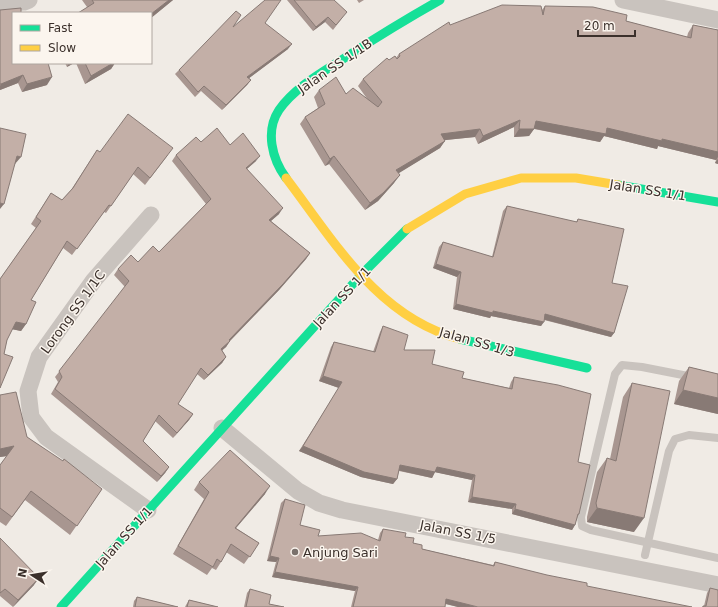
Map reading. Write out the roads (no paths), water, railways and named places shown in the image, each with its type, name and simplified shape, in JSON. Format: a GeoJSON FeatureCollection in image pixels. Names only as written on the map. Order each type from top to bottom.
{"type":"FeatureCollection","features":[{"type":"Feature","properties":{"kind":"street"},"geometry":{"type":"LineString","coordinates":[[0,3],[24,2],[29,0]]}},
{"type":"Feature","properties":{"kind":"street","name":"Jalan SS 1/1B"},"geometry":{"type":"LineString","coordinates":[[360,276],[281,171],[272,150],[271,129],[279,110],[298,90],[317,76],[409,17],[440,0]]}},
{"type":"Feature","properties":{"kind":"street"},"geometry":{"type":"LineString","coordinates":[[623,0],[718,20]]}},
{"type":"Feature","properties":{"kind":"street","name":"Jalan SS 1/1"},"geometry":{"type":"LineString","coordinates":[[61,607],[360,276],[410,226],[465,194],[521,178],[576,178],[718,202]]}},
{"type":"Feature","properties":{"kind":"street","name":"Lorong SS 1/1C"},"geometry":{"type":"LineString","coordinates":[[148,510],[46,437],[31,417],[28,392],[40,357],[44,351],[94,280],[151,215]]}},
{"type":"Feature","properties":{"kind":"street","name":"Jalan SS 1/3"},"geometry":{"type":"LineString","coordinates":[[360,276],[378,294],[418,322],[448,336],[498,349],[587,368]]}},
{"type":"Feature","properties":{"kind":"street","name":"Jalan SS 1/5"},"geometry":{"type":"LineString","coordinates":[[222,428],[298,491],[319,503],[350,511],[645,555],[718,585]]}},
{"type":"Feature","properties":{"kind":"lane"},"geometry":{"type":"LineString","coordinates":[[702,379],[630,365],[622,365],[615,374],[581,517],[582,526],[645,555],[718,558]]}},
{"type":"Feature","properties":{"kind":"lane"},"geometry":{"type":"LineString","coordinates":[[645,555],[670,451],[675,439],[689,434],[718,438]]}},
{"type":"Feature","properties":{"kind":"place","name":"Anjung Sari"},"geometry":{"type":"Point","coordinates":[295,552]}}]}
